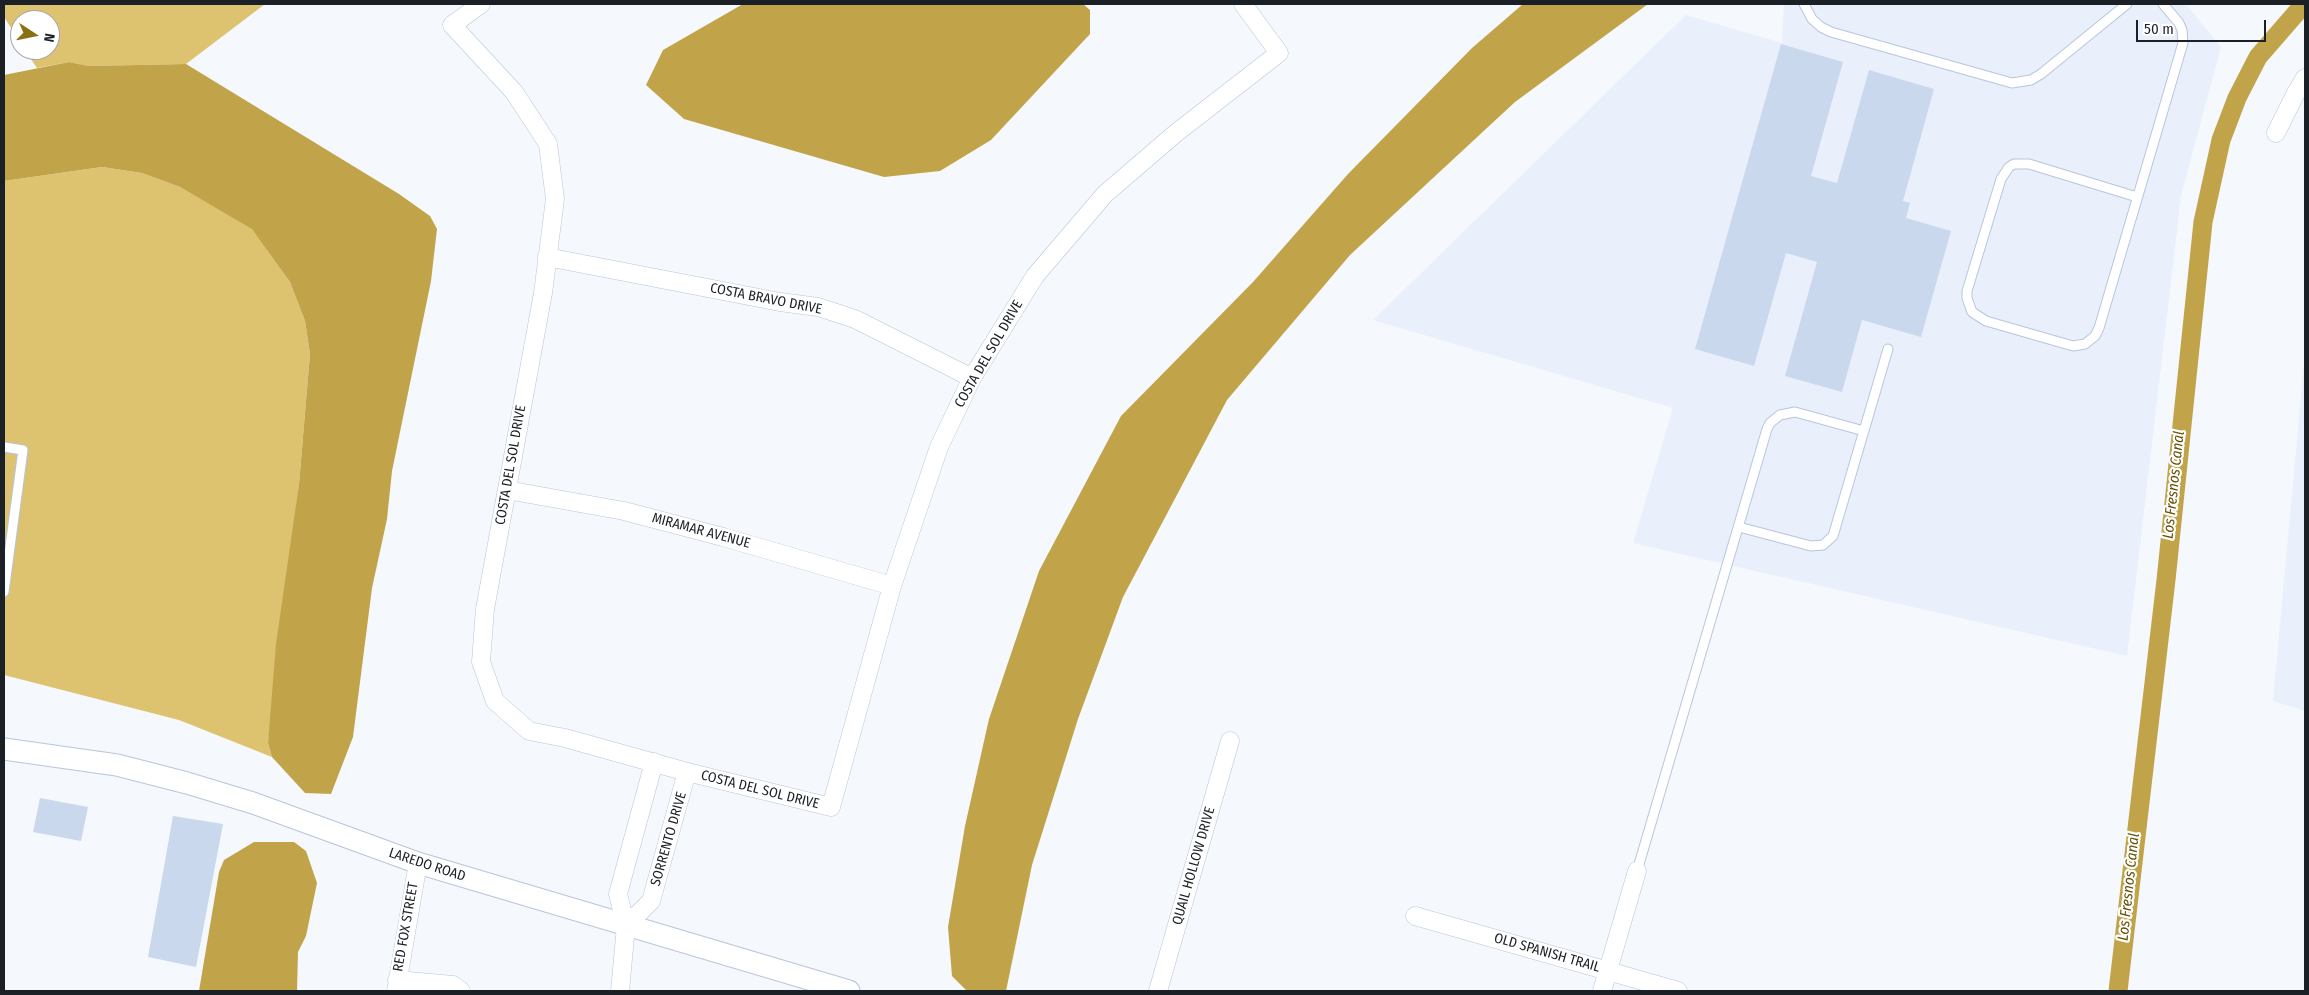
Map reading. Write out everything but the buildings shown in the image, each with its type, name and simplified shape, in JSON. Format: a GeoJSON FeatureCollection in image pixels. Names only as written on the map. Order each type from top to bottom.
{"type":"FeatureCollection","features":[{"type":"Feature","properties":{"kind":"street","name":"COSTA DEL SOL DRIVE"},"geometry":{"type":"LineString","coordinates":[[481,4],[452,24],[514,92],[548,144],[555,199],[543,293],[485,609],[481,662],[495,701],[529,731],[565,738],[688,772],[831,808],[892,586],[939,447],[972,378],[1035,276],[1104,194],[1176,133],[1279,53],[1243,4]]}},
{"type":"Feature","properties":{"kind":"street"},"geometry":{"type":"LineString","coordinates":[[2276,133],[2305,78]]}},
{"type":"Feature","properties":{"kind":"street","name":"COSTA BRAVO DRIVE"},"geometry":{"type":"LineString","coordinates":[[547,257],[780,302],[818,307],[855,319],[972,378]]}},
{"type":"Feature","properties":{"kind":"street","name":"MIRAMAR AVENUE"},"geometry":{"type":"LineString","coordinates":[[507,490],[624,511],[723,536],[892,586]]}},
{"type":"Feature","properties":{"kind":"street","name":"QUAIL HOLLOW DRIVE"},"geometry":{"type":"LineString","coordinates":[[1158,991],[1230,741]]}},
{"type":"Feature","properties":{"kind":"street","name":"LAREDO ROAD"},"geometry":{"type":"LineString","coordinates":[[4,749],[117,765],[187,783],[253,803],[418,864],[841,990]]}},
{"type":"Feature","properties":{"kind":"street"},"geometry":{"type":"LineString","coordinates":[[620,991],[626,926],[618,894],[654,762]]}},
{"type":"Feature","properties":{"kind":"street","name":"SORRENTO DRIVE"},"geometry":{"type":"LineString","coordinates":[[626,926],[652,901],[688,772]]}},
{"type":"Feature","properties":{"kind":"street","name":"RED FOX STREET"},"geometry":{"type":"LineString","coordinates":[[396,986],[418,864]]}},
{"type":"Feature","properties":{"kind":"street"},"geometry":{"type":"LineString","coordinates":[[1602,991],[1637,871]]}},
{"type":"Feature","properties":{"kind":"street","name":"OLD SPANISH TRAIL"},"geometry":{"type":"LineString","coordinates":[[1415,916],[1678,991]]}},
{"type":"Feature","properties":{"kind":"street"},"geometry":{"type":"LineString","coordinates":[[396,986],[453,985],[461,991]]}},
{"type":"Feature","properties":{"kind":"lane"},"geometry":{"type":"LineString","coordinates":[[1804,4],[1812,19],[1821,27],[1831,32],[2012,83],[2031,80],[2041,74],[2127,4]]}},
{"type":"Feature","properties":{"kind":"lane"},"geometry":{"type":"LineString","coordinates":[[2137,197],[2028,164],[2014,164],[2009,167],[2001,179],[1967,291],[1967,298],[1972,312],[1986,320],[2073,346],[2090,341],[2099,328],[2183,43],[2182,30],[2179,23],[2163,4]]}},
{"type":"Feature","properties":{"kind":"lane"},"geometry":{"type":"LineString","coordinates":[[1739,527],[1811,546],[1823,545],[1828,541],[1837,529],[1888,349]]}},
{"type":"Feature","properties":{"kind":"lane"},"geometry":{"type":"LineString","coordinates":[[1637,871],[1767,429],[1775,419],[1787,413],[1800,413],[1864,431]]}},
{"type":"Feature","properties":{"kind":"lane"},"geometry":{"type":"LineString","coordinates":[[4,447],[23,450],[4,592]]}},
{"type":"Feature","properties":{"kind":"shaded area"},"geometry":{"type":"Polygon","coordinates":[[[4,4],[265,4],[186,64],[87,66],[69,62],[37,68],[32,60],[60,60],[60,10],[10,10],[10,26],[4,17],[4,4]]]}},
{"type":"Feature","properties":{"kind":"shaded area"},"geometry":{"type":"Polygon","coordinates":[[[743,4],[1083,4],[1090,10],[1090,34],[991,140],[940,171],[884,177],[684,119],[646,85],[663,50],[743,4]]]}},
{"type":"Feature","properties":{"kind":"shaded area"},"geometry":{"type":"Polygon","coordinates":[[[1523,4],[1648,4],[1515,102],[1350,255],[1227,400],[1123,597],[1078,719],[1032,865],[1006,991],[967,991],[952,976],[948,927],[965,826],[989,719],[1039,571],[1121,416],[1253,282],[1348,174],[1472,48],[1523,4]]]}},
{"type":"Feature","properties":{"kind":"shaded area"},"geometry":{"type":"Polygon","coordinates":[[[1784,4],[2186,4],[2221,47],[2181,196],[2127,656],[1633,543],[1673,408],[1373,320],[1686,15],[1782,43],[1784,4]]]}},
{"type":"Feature","properties":{"kind":"shaded area"},"geometry":{"type":"Polygon","coordinates":[[[69,62],[88,66],[186,64],[399,194],[430,216],[437,229],[431,281],[392,471],[387,519],[372,588],[353,737],[331,794],[305,793],[272,757],[268,743],[276,644],[299,484],[310,354],[305,321],[290,282],[252,229],[180,187],[142,173],[102,167],[4,181],[4,75],[69,62]]]}},
{"type":"Feature","properties":{"kind":"shaded area"},"geometry":{"type":"Polygon","coordinates":[[[102,167],[142,173],[180,187],[252,228],[290,282],[305,321],[310,354],[299,484],[268,743],[272,757],[179,720],[4,675],[4,181],[102,167]]]}},
{"type":"Feature","properties":{"kind":"shaded area"},"geometry":{"type":"Polygon","coordinates":[[[2305,353],[2305,711],[2273,701],[2305,353]]]}},
{"type":"Feature","properties":{"kind":"shaded area"},"geometry":{"type":"Polygon","coordinates":[[[254,842],[294,842],[306,851],[317,883],[306,936],[298,952],[297,991],[199,991],[219,872],[224,860],[254,842]]]}},
{"type":"Feature","properties":{"kind":"waterway","name":"Los Fresnos Canal"},"geometry":{"type":"LineString","coordinates":[[2118,991],[2166,580],[2203,222],[2221,140],[2237,98],[2258,57],[2304,4]]}}]}
